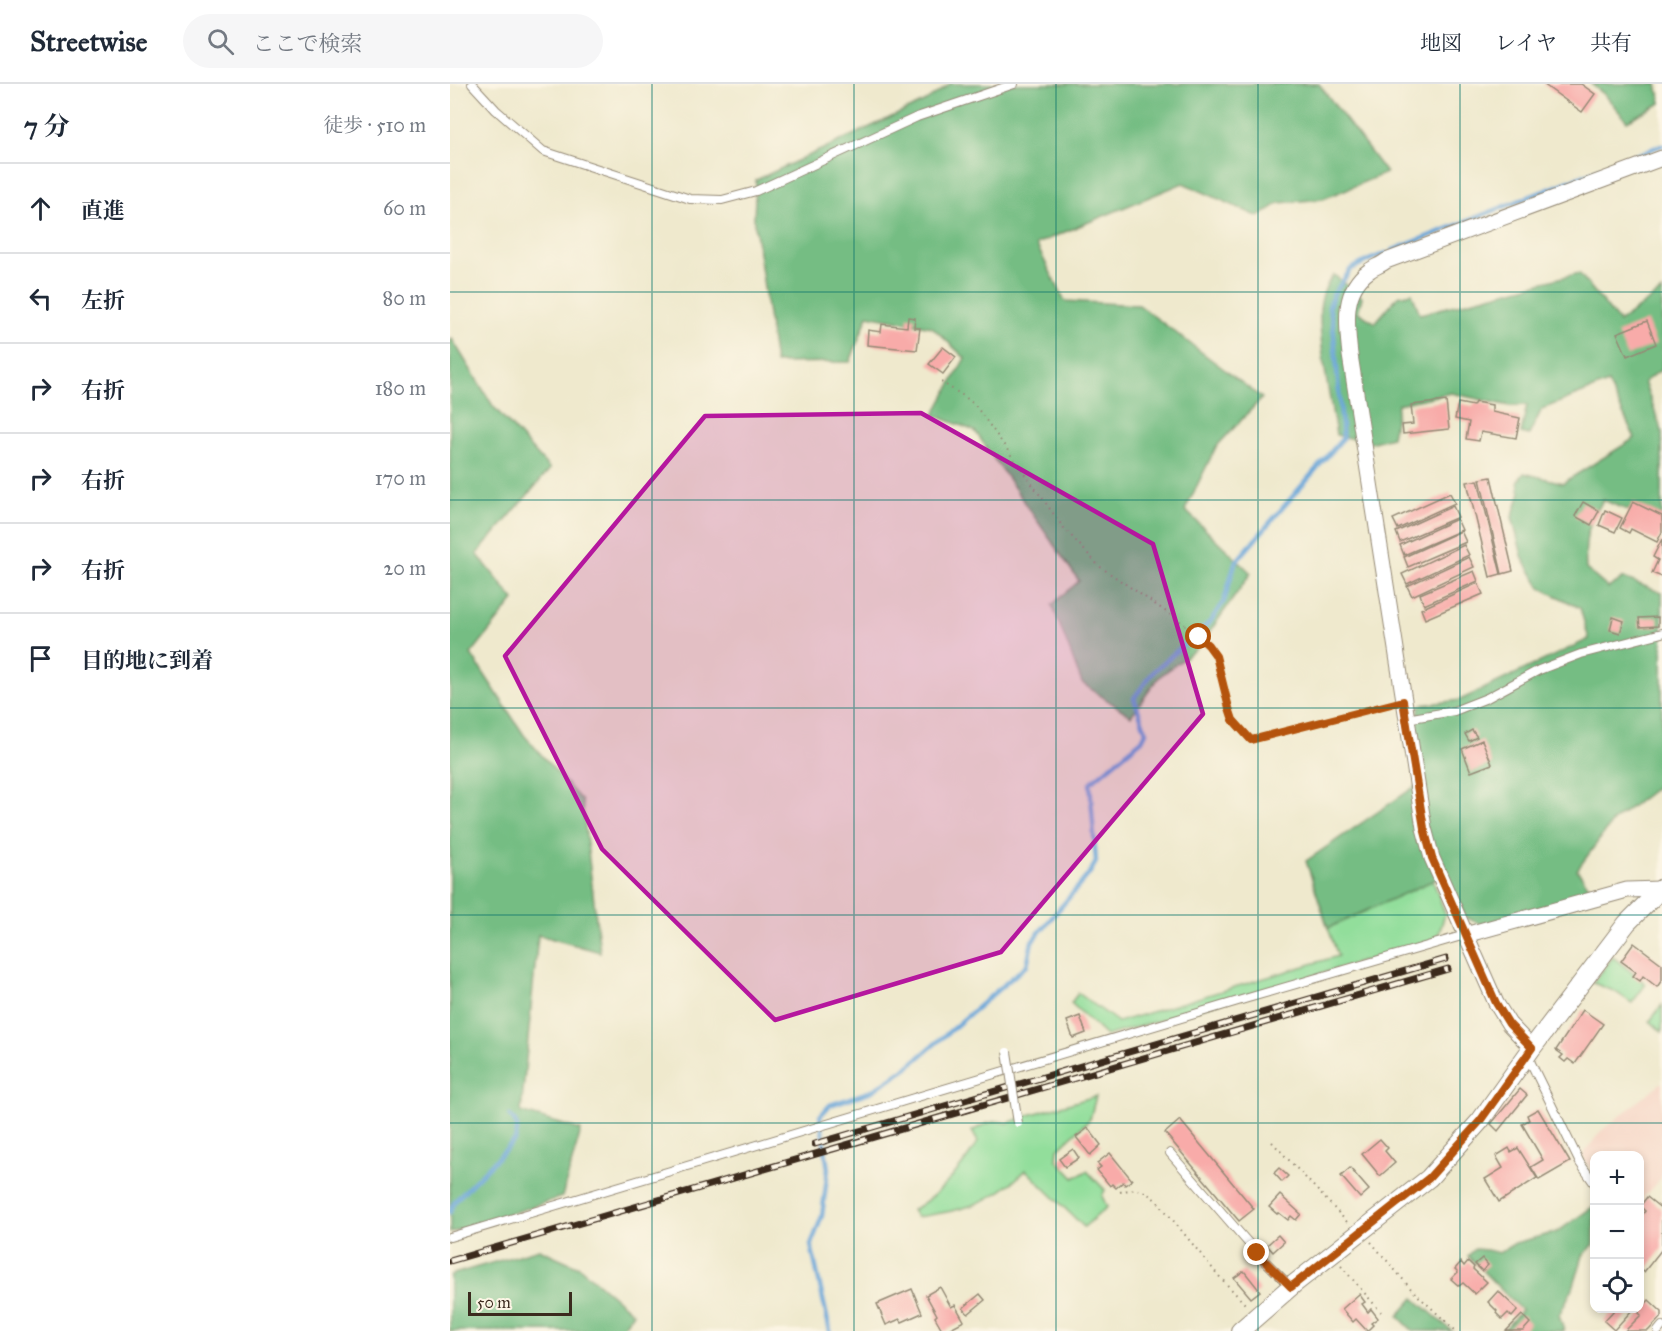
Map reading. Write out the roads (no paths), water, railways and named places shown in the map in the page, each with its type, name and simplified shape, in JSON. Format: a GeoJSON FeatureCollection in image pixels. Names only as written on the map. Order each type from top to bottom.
{"type":"FeatureCollection","features":[{"type":"Feature","properties":{"kind":"street"},"geometry":{"type":"LineString","coordinates":[[1530,1052],[1496,1003],[1432,858],[1424,828],[1350,355],[1347,303],[1355,287],[1368,272],[1386,261],[1662,158]]}},
{"type":"Feature","properties":{"kind":"street"},"geometry":{"type":"LineString","coordinates":[[1465,935],[1627,890],[1661,888]]}},
{"type":"Feature","properties":{"kind":"street"},"geometry":{"type":"LineString","coordinates":[[1240,1331],[1291,1287],[1429,1178],[1480,1121],[1627,923],[1661,888]]}},
{"type":"Feature","properties":{"kind":"lane"},"geometry":{"type":"LineString","coordinates":[[472,84],[496,110],[543,151],[690,199],[722,200],[756,191],[917,117],[1014,84]]}},
{"type":"Feature","properties":{"kind":"lane"},"geometry":{"type":"LineString","coordinates":[[1406,719],[1454,711],[1487,698],[1539,670],[1581,654],[1662,633]]}},
{"type":"Feature","properties":{"kind":"lane"},"geometry":{"type":"LineString","coordinates":[[450,1237],[1465,935]]}},
{"type":"Feature","properties":{"kind":"lane"},"geometry":{"type":"LineString","coordinates":[[1006,1052],[1017,1124]]}},
{"type":"Feature","properties":{"kind":"lane"},"geometry":{"type":"LineString","coordinates":[[1530,1052],[1580,1163],[1590,1177]]}},
{"type":"Feature","properties":{"kind":"lane"},"geometry":{"type":"LineString","coordinates":[[1170,1153],[1257,1253],[1291,1287]]}},
{"type":"Feature","properties":{"kind":"lane"},"geometry":{"type":"LineString","coordinates":[[1658,1331],[1662,1326]]}},
{"type":"Feature","properties":{"kind":"waterway"},"geometry":{"type":"LineString","coordinates":[[1393,250],[1662,145]]}},
{"type":"Feature","properties":{"kind":"waterway"},"geometry":{"type":"LineString","coordinates":[[830,1331],[811,1245],[822,1216],[828,1169],[820,1116],[830,1105],[872,1091],[909,1066],[1027,965],[1032,941],[1089,874],[1096,862],[1090,783],[1142,740],[1146,732],[1134,698],[1154,671],[1210,622],[1224,601],[1235,563],[1343,438],[1333,324],[1329,307],[1333,295],[1351,269],[1386,253]]}},
{"type":"Feature","properties":{"kind":"waterway"},"geometry":{"type":"LineString","coordinates":[[450,1212],[455,1201],[515,1140],[517,1127],[510,1116]]}},
{"type":"Feature","properties":{"kind":"railway"},"geometry":{"type":"LineString","coordinates":[[815,1144],[1446,959]]}},
{"type":"Feature","properties":{"kind":"railway"},"geometry":{"type":"LineString","coordinates":[[450,1261],[1448,969]]}}]}
